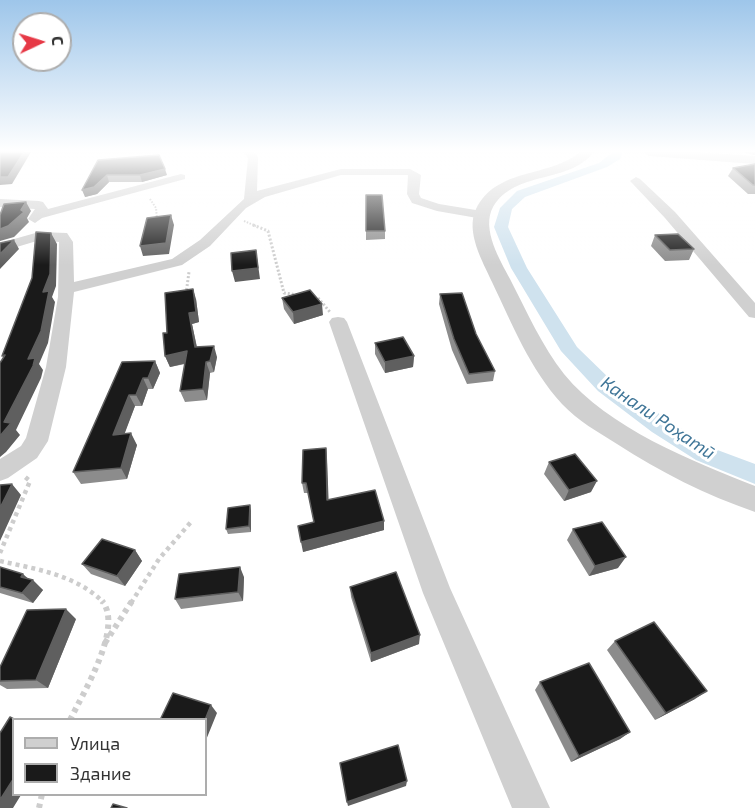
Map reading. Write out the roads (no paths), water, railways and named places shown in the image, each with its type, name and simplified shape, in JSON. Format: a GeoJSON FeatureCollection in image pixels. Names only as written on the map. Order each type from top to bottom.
{"type":"FeatureCollection","features":[{"type":"Feature","properties":{"kind":"street"},"geometry":{"type":"LineString","coordinates":[[38,215],[89,203],[127,190]]}},
{"type":"Feature","properties":{"kind":"street"},"geometry":{"type":"LineString","coordinates":[[250,199],[251,190]]}},
{"type":"Feature","properties":{"kind":"street"},"geometry":{"type":"LineString","coordinates":[[66,289],[153,270],[182,260],[205,243],[250,199],[279,190]]}},
{"type":"Feature","properties":{"kind":"street"},"geometry":{"type":"LineString","coordinates":[[413,190],[416,200],[437,207],[483,215]]}},
{"type":"Feature","properties":{"kind":"street"},"geometry":{"type":"LineString","coordinates":[[500,190],[494,194],[483,215],[481,227],[491,261],[531,340],[566,392],[599,420],[669,463],[755,499]]}},
{"type":"Feature","properties":{"kind":"street"},"geometry":{"type":"LineString","coordinates":[[645,190],[755,313]]}},
{"type":"Feature","properties":{"kind":"street"},"geometry":{"type":"LineString","coordinates":[[0,203],[39,205],[42,209],[7,246]]}},
{"type":"Feature","properties":{"kind":"street"},"geometry":{"type":"LineString","coordinates":[[5,468],[29,453],[37,441],[56,367],[66,289],[66,242],[62,236],[39,236],[7,246]]}},
{"type":"Feature","properties":{"kind":"street"},"geometry":{"type":"LineString","coordinates":[[338,322],[437,593],[531,808]]}},
{"type":"Feature","properties":{"kind":"waterway","name":"Канали Роҳатӣ"},"geometry":{"type":"LineString","coordinates":[[533,190],[521,194],[506,208],[501,227],[519,268],[570,351],[605,386],[660,426],[704,454],[755,474]]}}]}
